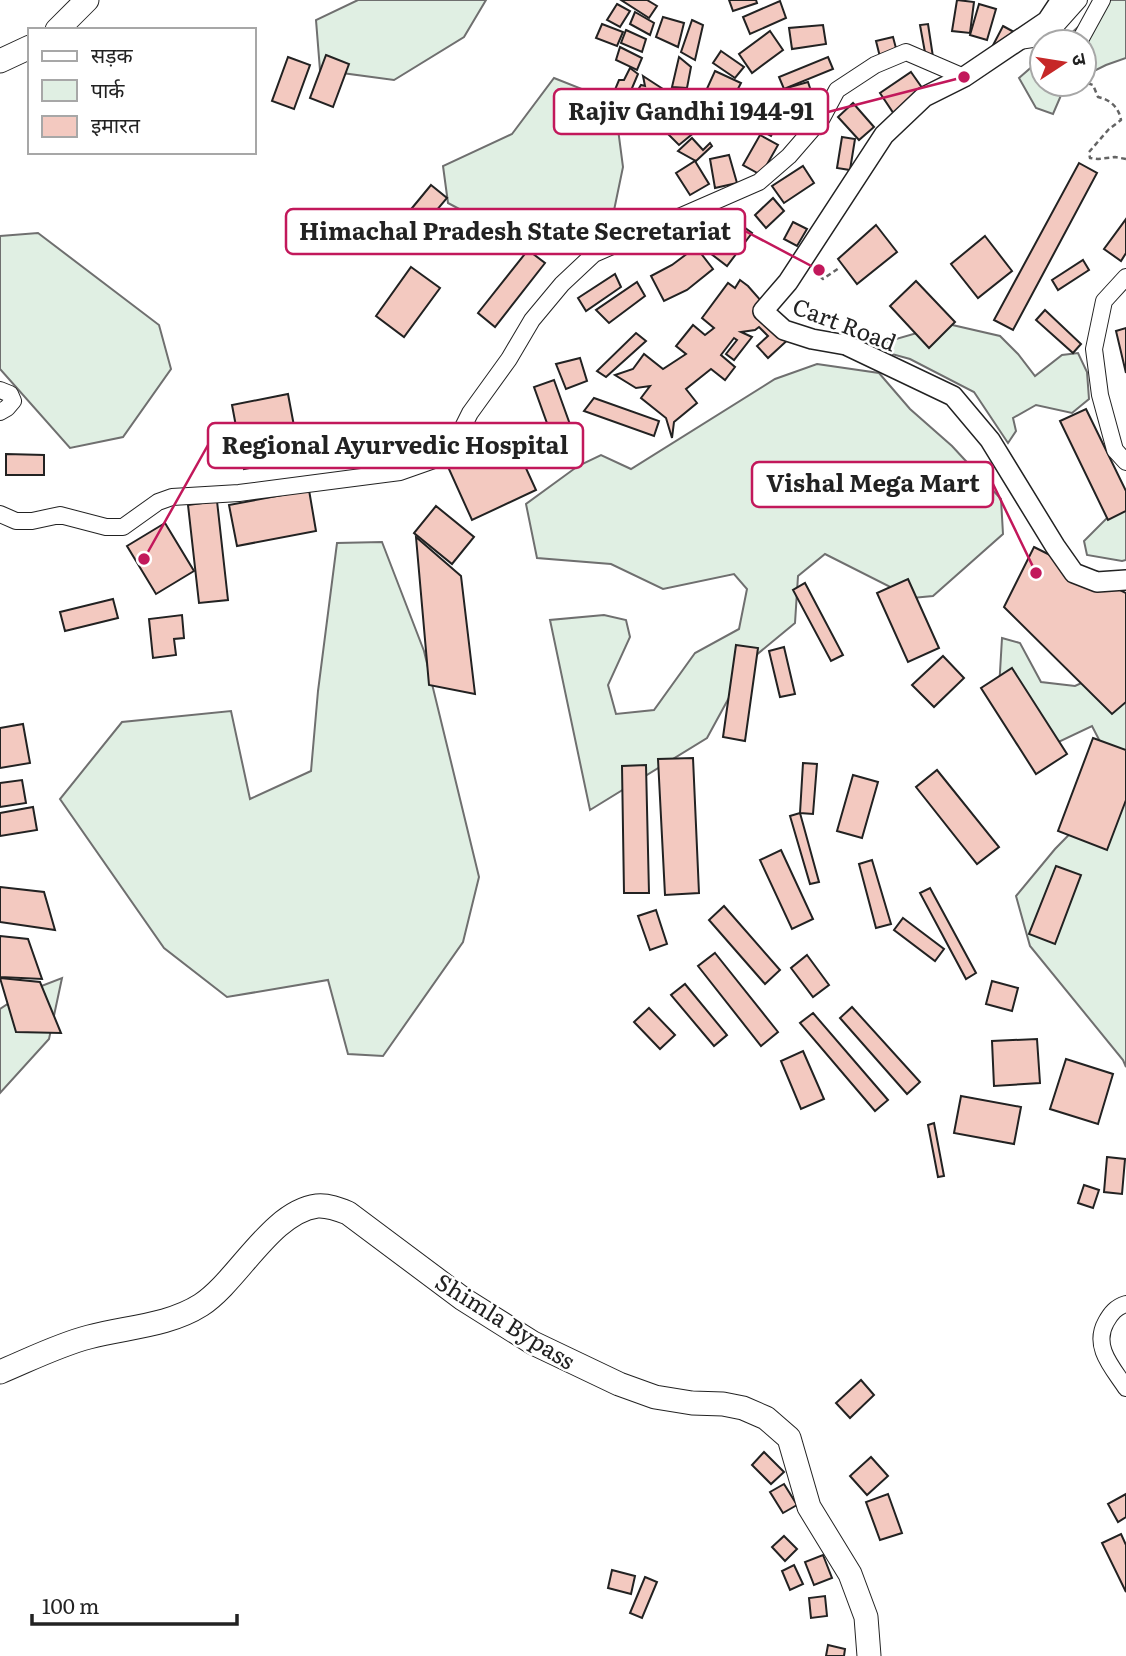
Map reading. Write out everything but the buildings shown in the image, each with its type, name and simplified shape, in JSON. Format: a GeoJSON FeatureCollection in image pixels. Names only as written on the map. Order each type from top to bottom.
{"type":"FeatureCollection","features":[{"type":"Feature","properties":{"kind":"highway"},"geometry":{"type":"LineString","coordinates":[[59,28],[87,0]]}},
{"type":"Feature","properties":{"kind":"highway"},"geometry":{"type":"LineString","coordinates":[[0,61],[28,48]]}},
{"type":"Feature","properties":{"kind":"highway","name":"Shimla Bypass"},"geometry":{"type":"LineString","coordinates":[[0,1372],[65,1344],[171,1319],[188,1312],[215,1293],[267,1237],[290,1218],[319,1206],[332,1207],[348,1213],[463,1299],[533,1343],[582,1368],[655,1397],[691,1403],[723,1404],[743,1408],[766,1418],[789,1438],[809,1507],[850,1574],[866,1617],[869,1656]]}},
{"type":"Feature","properties":{"kind":"main road","name":"Cart Road"},"geometry":{"type":"LineString","coordinates":[[1061,0],[1047,21],[964,77],[924,97],[884,135],[788,282],[763,311],[784,330],[811,339],[846,345],[953,396],[990,440],[1074,573],[1097,582],[1126,580]]}},
{"type":"Feature","properties":{"kind":"street"},"geometry":{"type":"LineString","coordinates":[[1019,41],[1046,37],[1079,0]]}},
{"type":"Feature","properties":{"kind":"street"},"geometry":{"type":"LineString","coordinates":[[1087,28],[1102,0]]}},
{"type":"Feature","properties":{"kind":"street"},"geometry":{"type":"LineString","coordinates":[[0,514],[16,521],[32,521],[60,515],[106,527],[123,527],[158,502],[172,497],[239,493],[400,472],[428,463],[454,445],[470,414],[509,359],[532,320],[562,284],[594,254],[759,182],[789,156],[822,118],[837,90],[875,65],[906,52],[964,77]]}},
{"type":"Feature","properties":{"kind":"street"},"geometry":{"type":"LineString","coordinates":[[1126,277],[1104,301],[1094,349],[1100,395],[1115,450],[1126,462]]}},
{"type":"Feature","properties":{"kind":"street"},"geometry":{"type":"LineString","coordinates":[[0,390],[10,394],[13,401],[8,408],[0,412]]}},
{"type":"Feature","properties":{"kind":"street"},"geometry":{"type":"LineString","coordinates":[[1126,1304],[1110,1314],[1103,1327],[1101,1340],[1103,1354],[1126,1388]]}},
{"type":"Feature","properties":{"kind":"path"},"geometry":{"type":"LineString","coordinates":[[1098,97],[1117,107],[1121,120],[1089,152],[1090,158],[1126,159]]}},
{"type":"Feature","properties":{"kind":"green space"},"geometry":{"type":"Polygon","coordinates":[[[358,0],[486,0],[464,37],[394,80],[320,70],[316,20],[358,0]]]}},
{"type":"Feature","properties":{"kind":"green space"},"geometry":{"type":"Polygon","coordinates":[[[1109,0],[1126,0],[1126,58],[1098,69],[1098,28],[1077,28],[1109,0]]]}},
{"type":"Feature","properties":{"kind":"green space"},"geometry":{"type":"Polygon","coordinates":[[[1028,70],[1028,94],[1019,78],[1028,70]]]}},
{"type":"Feature","properties":{"kind":"green space"},"geometry":{"type":"Polygon","coordinates":[[[554,78],[587,91],[618,129],[623,167],[612,220],[563,243],[508,235],[448,203],[443,166],[512,134],[554,78]]]}},
{"type":"Feature","properties":{"kind":"green space"},"geometry":{"type":"Polygon","coordinates":[[[1030,98],[1060,98],[1053,114],[1036,108],[1030,98]]]}},
{"type":"Feature","properties":{"kind":"green space"},"geometry":{"type":"Polygon","coordinates":[[[38,233],[159,325],[171,369],[123,437],[70,448],[0,369],[0,236],[38,233]]]}},
{"type":"Feature","properties":{"kind":"green space"},"geometry":{"type":"Polygon","coordinates":[[[948,324],[1000,336],[1035,376],[1062,355],[1078,353],[1087,372],[1089,399],[1072,413],[1036,405],[1013,418],[1016,431],[1008,443],[974,392],[910,359],[888,353],[882,343],[948,324]]]}},
{"type":"Feature","properties":{"kind":"green space"},"geometry":{"type":"Polygon","coordinates":[[[817,364],[879,373],[910,409],[952,446],[1001,499],[1003,534],[933,596],[912,598],[825,554],[798,576],[795,623],[749,661],[707,738],[590,810],[550,620],[604,615],[626,620],[630,637],[608,685],[616,714],[654,710],[695,653],[739,629],[747,589],[734,574],[663,589],[611,564],[537,558],[526,504],[578,466],[601,455],[631,469],[775,379],[817,364]]]}},
{"type":"Feature","properties":{"kind":"green space"},"geometry":{"type":"Polygon","coordinates":[[[1126,499],[1126,560],[1087,555],[1084,541],[1126,499]]]}},
{"type":"Feature","properties":{"kind":"green space"},"geometry":{"type":"Polygon","coordinates":[[[382,542],[424,651],[479,877],[463,942],[383,1056],[348,1054],[328,980],[227,997],[164,948],[60,799],[122,722],[231,711],[250,799],[311,771],[318,691],[337,543],[382,542]]]}},
{"type":"Feature","properties":{"kind":"green space"},"geometry":{"type":"Polygon","coordinates":[[[1002,638],[1020,643],[1041,682],[1075,686],[1126,663],[1126,1067],[1030,946],[1016,896],[1055,849],[1106,797],[1109,759],[1092,726],[1029,756],[998,706],[1002,638]]]}},
{"type":"Feature","properties":{"kind":"green space"},"geometry":{"type":"Polygon","coordinates":[[[62,978],[49,1039],[0,1093],[0,1009],[26,992],[62,978]]]}},
{"type":"Feature","properties":{"kind":"place","name":"Rajiv Gandhi 1944-91"},"geometry":{"type":"Point","coordinates":[964,77]}},
{"type":"Feature","properties":{"kind":"place","name":"Himachal Pradesh State Secretariat"},"geometry":{"type":"Point","coordinates":[819,270]}},
{"type":"Feature","properties":{"kind":"place","name":"Regional Ayurvedic Hospital"},"geometry":{"type":"Point","coordinates":[144,559]}},
{"type":"Feature","properties":{"kind":"place","name":"Vishal Mega Mart"},"geometry":{"type":"Point","coordinates":[1036,573]}}]}
